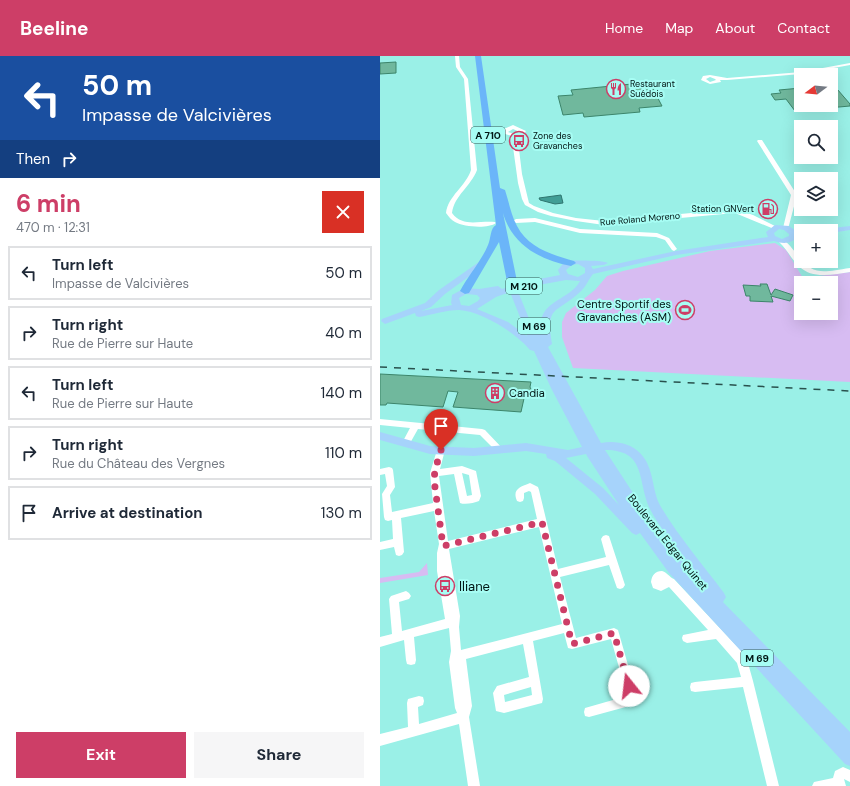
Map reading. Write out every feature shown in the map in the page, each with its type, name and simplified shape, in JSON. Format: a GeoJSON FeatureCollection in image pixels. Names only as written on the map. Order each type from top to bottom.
{"type":"FeatureCollection","features":[{"type":"Feature","properties":{"kind":"highway","name":"A 710"},"geometry":{"type":"LineString","coordinates":[[478,56],[498,214],[516,286]]}},
{"type":"Feature","properties":{"kind":"highway","name":"A 710"},"geometry":{"type":"LineString","coordinates":[[483,56],[501,190],[516,286]]}},
{"type":"Feature","properties":{"kind":"highway"},"geometry":{"type":"LineString","coordinates":[[501,190],[509,218],[516,233],[530,246],[548,257],[571,263]]}},
{"type":"Feature","properties":{"kind":"highway"},"geometry":{"type":"LineString","coordinates":[[465,291],[470,280],[483,264],[494,246],[498,214]]}},
{"type":"Feature","properties":{"kind":"main road"},"geometry":{"type":"LineString","coordinates":[[838,230],[850,229]]}},
{"type":"Feature","properties":{"kind":"main road"},"geometry":{"type":"LineString","coordinates":[[838,232],[850,229]]}},
{"type":"Feature","properties":{"kind":"main road"},"geometry":{"type":"LineString","coordinates":[[783,234],[676,253],[588,274],[575,279],[567,277],[562,272],[562,270],[571,263],[607,263],[674,249],[783,234],[794,233]]}},
{"type":"Feature","properties":{"kind":"main road"},"geometry":{"type":"LineString","coordinates":[[382,321],[428,305],[442,292],[483,264]]}},
{"type":"Feature","properties":{"kind":"main road"},"geometry":{"type":"LineString","coordinates":[[547,361],[544,330],[547,316],[557,304],[582,286],[590,269],[586,264]]}},
{"type":"Feature","properties":{"kind":"main road","name":"M 210"},"geometry":{"type":"LineString","coordinates":[[479,292],[491,291],[543,278],[562,270]]}},
{"type":"Feature","properties":{"kind":"main road","name":"M 210"},"geometry":{"type":"LineString","coordinates":[[484,300],[499,292],[567,277]]}},
{"type":"Feature","properties":{"kind":"main road","name":"M 69"},"geometry":{"type":"LineString","coordinates":[[516,286],[547,361]]}},
{"type":"Feature","properties":{"kind":"main road"},"geometry":{"type":"LineString","coordinates":[[382,321],[442,305],[465,291],[479,292],[484,297],[484,300],[479,306],[470,309]]}},
{"type":"Feature","properties":{"kind":"main road"},"geometry":{"type":"LineString","coordinates":[[455,298],[455,303],[458,307]]}},
{"type":"Feature","properties":{"kind":"main road"},"geometry":{"type":"LineString","coordinates":[[382,321],[458,307],[470,309],[517,330],[547,361]]}},
{"type":"Feature","properties":{"kind":"main road","name":"Boulevard Edgar Quinet"},"geometry":{"type":"LineString","coordinates":[[547,361],[592,446],[664,558],[850,759]]}},
{"type":"Feature","properties":{"kind":"main road"},"geometry":{"type":"LineString","coordinates":[[380,436],[423,449],[474,452],[526,447],[568,454],[609,446],[622,447],[632,452],[645,469],[655,507],[667,525],[718,594],[783,672]]}},
{"type":"Feature","properties":{"kind":"main road","name":"Boulevard Edgar Quinet"},"geometry":{"type":"LineString","coordinates":[[592,446],[665,542],[720,606],[850,742]]}},
{"type":"Feature","properties":{"kind":"main road"},"geometry":{"type":"LineString","coordinates":[[516,448],[539,451],[560,458],[614,505],[664,558]]}},
{"type":"Feature","properties":{"kind":"street"},"geometry":{"type":"LineString","coordinates":[[457,56],[458,67],[466,79],[474,170],[471,180],[450,206],[449,212],[453,219],[462,223],[479,225],[493,223]]}},
{"type":"Feature","properties":{"kind":"street"},"geometry":{"type":"LineString","coordinates":[[717,80],[802,73],[850,64]]}},
{"type":"Feature","properties":{"kind":"street"},"geometry":{"type":"LineString","coordinates":[[515,147],[515,139],[519,135],[523,131],[513,128],[505,131],[506,134],[510,136],[519,135]]}},
{"type":"Feature","properties":{"kind":"street","name":"Rue Roland Moreno"},"geometry":{"type":"LineString","coordinates":[[510,136],[515,147],[526,202],[538,210],[586,222],[604,223],[735,211],[747,214],[783,234]]}},
{"type":"Feature","properties":{"kind":"street"},"geometry":{"type":"LineString","coordinates":[[760,141],[794,195],[783,234],[800,266],[808,271],[821,274],[850,270]]}},
{"type":"Feature","properties":{"kind":"street"},"geometry":{"type":"LineString","coordinates":[[516,221],[535,220],[580,230],[656,235],[667,239],[674,249]]}},
{"type":"Feature","properties":{"kind":"street"},"geometry":{"type":"LineString","coordinates":[[380,422],[482,432],[500,450]]}},
{"type":"Feature","properties":{"kind":"street"},"geometry":{"type":"LineString","coordinates":[[406,443],[416,425]]}},
{"type":"Feature","properties":{"kind":"street"},"geometry":{"type":"LineString","coordinates":[[441,450],[434,473],[443,546],[441,553],[449,617],[453,622],[457,656],[454,662],[460,708],[464,717],[474,786]]}},
{"type":"Feature","properties":{"kind":"street"},"geometry":{"type":"LineString","coordinates":[[380,472],[389,470],[391,487],[386,494],[388,517],[438,506]]}},
{"type":"Feature","properties":{"kind":"street"},"geometry":{"type":"LineString","coordinates":[[434,473],[457,470]]}},
{"type":"Feature","properties":{"kind":"street"},"geometry":{"type":"LineString","coordinates":[[520,498],[519,492],[521,490],[530,487],[534,490],[572,644],[614,633],[633,700],[589,712]]}},
{"type":"Feature","properties":{"kind":"street"},"geometry":{"type":"LineString","coordinates":[[396,515],[399,552]]}},
{"type":"Feature","properties":{"kind":"street"},"geometry":{"type":"LineString","coordinates":[[443,546],[542,522]]}},
{"type":"Feature","properties":{"kind":"street"},"geometry":{"type":"LineString","coordinates":[[606,539],[620,585]]}},
{"type":"Feature","properties":{"kind":"street"},"geometry":{"type":"LineString","coordinates":[[380,546],[398,542]]}},
{"type":"Feature","properties":{"kind":"street"},"geometry":{"type":"LineString","coordinates":[[555,574],[612,560]]}},
{"type":"Feature","properties":{"kind":"street"},"geometry":{"type":"LineString","coordinates":[[667,581],[670,582],[742,660],[773,786]]}},
{"type":"Feature","properties":{"kind":"street"},"geometry":{"type":"LineString","coordinates":[[397,638],[394,599],[406,596]]}},
{"type":"Feature","properties":{"kind":"street"},"geometry":{"type":"LineString","coordinates":[[380,642],[453,622]]}},
{"type":"Feature","properties":{"kind":"street"},"geometry":{"type":"LineString","coordinates":[[457,656],[568,627]]}},
{"type":"Feature","properties":{"kind":"street"},"geometry":{"type":"LineString","coordinates":[[409,634],[411,660]]}},
{"type":"Feature","properties":{"kind":"street"},"geometry":{"type":"LineString","coordinates":[[687,638],[718,634]]}},
{"type":"Feature","properties":{"kind":"street"},"geometry":{"type":"LineString","coordinates":[[527,638],[535,680]]}},
{"type":"Feature","properties":{"kind":"street"},"geometry":{"type":"LineString","coordinates":[[695,687],[748,681]]}},
{"type":"Feature","properties":{"kind":"street"},"geometry":{"type":"LineString","coordinates":[[414,730],[412,703],[419,701]]}},
{"type":"Feature","properties":{"kind":"street"},"geometry":{"type":"LineString","coordinates":[[380,740],[464,717]]}},
{"type":"Feature","properties":{"kind":"street"},"geometry":{"type":"LineString","coordinates":[[818,786],[839,784],[838,777],[841,774],[846,773],[850,776]]}},
{"type":"Feature","properties":{"kind":"shaded area","name":"Centre Sportif des Gravanches (ASM)"},"geometry":{"type":"Polygon","coordinates":[[[775,243],[786,250],[794,263],[794,268],[797,268],[802,276],[794,276],[794,320],[838,320],[838,276],[819,276],[850,272],[850,382],[573,368],[562,337],[562,322],[566,313],[595,290],[607,276],[710,251],[775,243]]]}},
{"type":"Feature","properties":{"kind":"shaded area"},"geometry":{"type":"Polygon","coordinates":[[[427,563],[428,575],[380,583],[380,578],[419,572],[427,563]]]}},
{"type":"Feature","properties":{"kind":"water"},"geometry":{"type":"Polygon","coordinates":[[[561,195],[563,203],[555,204],[540,200],[539,198],[561,195]]]}},
{"type":"Feature","properties":{"kind":"building"},"geometry":{"type":"Polygon","coordinates":[[[396,62],[396,73],[380,74],[380,63],[396,62]]]}},
{"type":"Feature","properties":{"kind":"building"},"geometry":{"type":"Polygon","coordinates":[[[632,84],[633,88],[652,87],[662,106],[639,108],[640,112],[584,117],[583,113],[563,115],[558,96],[573,95],[571,90],[632,84]]]}},
{"type":"Feature","properties":{"kind":"building"},"geometry":{"type":"Polygon","coordinates":[[[794,89],[794,110],[786,99],[775,100],[771,94],[781,93],[779,90],[794,89]]]}},
{"type":"Feature","properties":{"kind":"building"},"geometry":{"type":"Polygon","coordinates":[[[838,90],[850,104],[850,106],[838,107],[838,90]]]}},
{"type":"Feature","properties":{"kind":"building"},"geometry":{"type":"Polygon","coordinates":[[[760,284],[767,284],[771,295],[775,289],[793,295],[790,301],[771,296],[773,302],[750,301],[750,296],[746,296],[743,285],[761,286],[760,284]]]}},
{"type":"Feature","properties":{"kind":"building","name":"Candia"},"geometry":{"type":"Polygon","coordinates":[[[380,374],[531,382],[530,387],[533,394],[525,394],[521,412],[453,407],[458,392],[448,391],[443,407],[387,403],[386,405],[380,405],[380,374]]]}},
{"type":"Feature","properties":{"kind":"railway"},"geometry":{"type":"LineString","coordinates":[[380,367],[850,391]]}},
{"type":"Feature","properties":{"kind":"place","name":"Restaurant Suédois"},"geometry":{"type":"Point","coordinates":[616,89]}},
{"type":"Feature","properties":{"kind":"place","name":"Zone des Gravanches"},"geometry":{"type":"Point","coordinates":[519,141]}},
{"type":"Feature","properties":{"kind":"place","name":"Station GNVert"},"geometry":{"type":"Point","coordinates":[768,209]}},
{"type":"Feature","properties":{"kind":"place","name":"Centre Sportif des Gravanches (ASM)"},"geometry":{"type":"Point","coordinates":[685,310]}},
{"type":"Feature","properties":{"kind":"place","name":"Candia"},"geometry":{"type":"Point","coordinates":[495,393]}},
{"type":"Feature","properties":{"kind":"place","name":"Iliane"},"geometry":{"type":"Point","coordinates":[445,586]}},
{"type":"Feature","properties":{"kind":"route"},"geometry":{"type":"LineString","coordinates":[[441,450],[436,463],[434,480],[443,546],[542,522],[572,644],[614,633],[629,686]]}}]}
